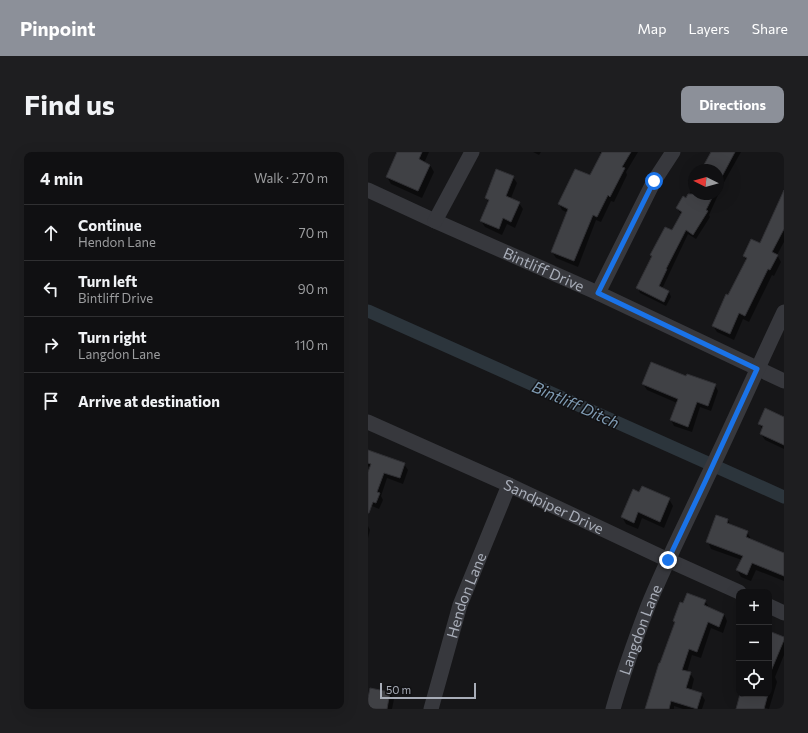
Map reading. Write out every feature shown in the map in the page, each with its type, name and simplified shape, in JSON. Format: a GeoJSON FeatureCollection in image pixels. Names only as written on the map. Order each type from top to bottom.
{"type":"FeatureCollection","features":[{"type":"Feature","properties":{"kind":"street"},"geometry":{"type":"LineString","coordinates":[[435,221],[472,152]]}},
{"type":"Feature","properties":{"kind":"street"},"geometry":{"type":"LineString","coordinates":[[598,293],[654,181],[673,152]]}},
{"type":"Feature","properties":{"kind":"street","name":"Bintliff Drive"},"geometry":{"type":"LineString","coordinates":[[368,190],[598,293],[784,381]]}},
{"type":"Feature","properties":{"kind":"street","name":"Langdon Lane"},"geometry":{"type":"LineString","coordinates":[[613,709],[625,668],[648,606],[784,312]]}},
{"type":"Feature","properties":{"kind":"street","name":"Sandpiper Drive"},"geometry":{"type":"LineString","coordinates":[[368,422],[509,485],[736,591]]}},
{"type":"Feature","properties":{"kind":"street","name":"Hendon Lane"},"geometry":{"type":"LineString","coordinates":[[431,709],[460,605],[509,485]]}},
{"type":"Feature","properties":{"kind":"street"},"geometry":{"type":"LineString","coordinates":[[772,607],[784,612]]}},
{"type":"Feature","properties":{"kind":"building"},"geometry":{"type":"Polygon","coordinates":[[[397,152],[422,152],[419,159],[430,165],[418,191],[386,177],[397,152]]]}},
{"type":"Feature","properties":{"kind":"building"},"geometry":{"type":"Polygon","coordinates":[[[602,152],[631,152],[622,167],[625,168],[610,197],[608,195],[597,217],[593,215],[574,261],[551,252],[568,209],[558,204],[575,169],[590,175],[602,152]]]}},
{"type":"Feature","properties":{"kind":"building"},"geometry":{"type":"Polygon","coordinates":[[[711,152],[735,152],[724,173],[724,164],[704,164],[711,152]]]}},
{"type":"Feature","properties":{"kind":"building"},"geometry":{"type":"Polygon","coordinates":[[[496,169],[514,176],[506,196],[520,202],[511,222],[503,218],[499,229],[480,221],[489,200],[485,198],[496,169]]]}},
{"type":"Feature","properties":{"kind":"building"},"geometry":{"type":"Polygon","coordinates":[[[784,190],[784,229],[772,252],[778,255],[770,270],[768,269],[745,316],[739,313],[730,334],[712,326],[726,294],[728,295],[747,258],[743,256],[751,239],[760,243],[784,190]]]}},
{"type":"Feature","properties":{"kind":"building"},"geometry":{"type":"Polygon","coordinates":[[[688,194],[688,200],[711,200],[706,210],[708,211],[693,235],[686,230],[666,269],[659,286],[669,291],[664,302],[636,288],[652,256],[650,255],[665,227],[672,230],[682,212],[676,208],[683,196],[686,198],[688,194]]]}},
{"type":"Feature","properties":{"kind":"building"},"geometry":{"type":"Polygon","coordinates":[[[651,362],[686,376],[687,374],[716,384],[708,406],[697,402],[688,427],[670,420],[678,399],[642,384],[651,362]]]}},
{"type":"Feature","properties":{"kind":"building"},"geometry":{"type":"Polygon","coordinates":[[[765,408],[784,417],[784,445],[760,434],[763,426],[758,424],[765,408]]]}},
{"type":"Feature","properties":{"kind":"building"},"geometry":{"type":"Polygon","coordinates":[[[368,450],[405,463],[400,478],[384,473],[377,492],[380,493],[376,503],[373,502],[369,513],[368,472],[371,464],[368,463],[368,450]]]}},
{"type":"Feature","properties":{"kind":"building"},"geometry":{"type":"Polygon","coordinates":[[[642,486],[670,498],[660,522],[638,512],[634,523],[621,517],[633,489],[639,492],[642,486]]]}},
{"type":"Feature","properties":{"kind":"building"},"geometry":{"type":"Polygon","coordinates":[[[716,515],[728,519],[727,523],[748,531],[746,537],[784,553],[784,576],[752,563],[747,575],[736,570],[743,556],[706,542],[716,515]]]}},
{"type":"Feature","properties":{"kind":"building"},"geometry":{"type":"Polygon","coordinates":[[[687,593],[706,600],[704,605],[724,614],[719,627],[708,622],[697,652],[689,649],[682,670],[691,672],[686,688],[702,693],[697,709],[671,701],[669,709],[645,709],[659,663],[675,622],[673,621],[680,602],[683,603],[687,593]]]}},
{"type":"Feature","properties":{"kind":"building"},"geometry":{"type":"Polygon","coordinates":[[[772,632],[784,637],[772,669],[772,632]]]}},
{"type":"Feature","properties":{"kind":"building"},"geometry":{"type":"Polygon","coordinates":[[[370,688],[390,692],[387,709],[368,709],[370,688]]]}},
{"type":"Feature","properties":{"kind":"building"},"geometry":{"type":"Polygon","coordinates":[[[739,697],[767,697],[764,709],[736,709],[739,697]]]}},
{"type":"Feature","properties":{"kind":"waterway","name":"Bintliff Ditch"},"geometry":{"type":"LineString","coordinates":[[368,311],[784,497]]}},
{"type":"Feature","properties":{"kind":"route"},"geometry":{"type":"LineString","coordinates":[[654,181],[598,293],[757,369],[668,560]]}}]}
